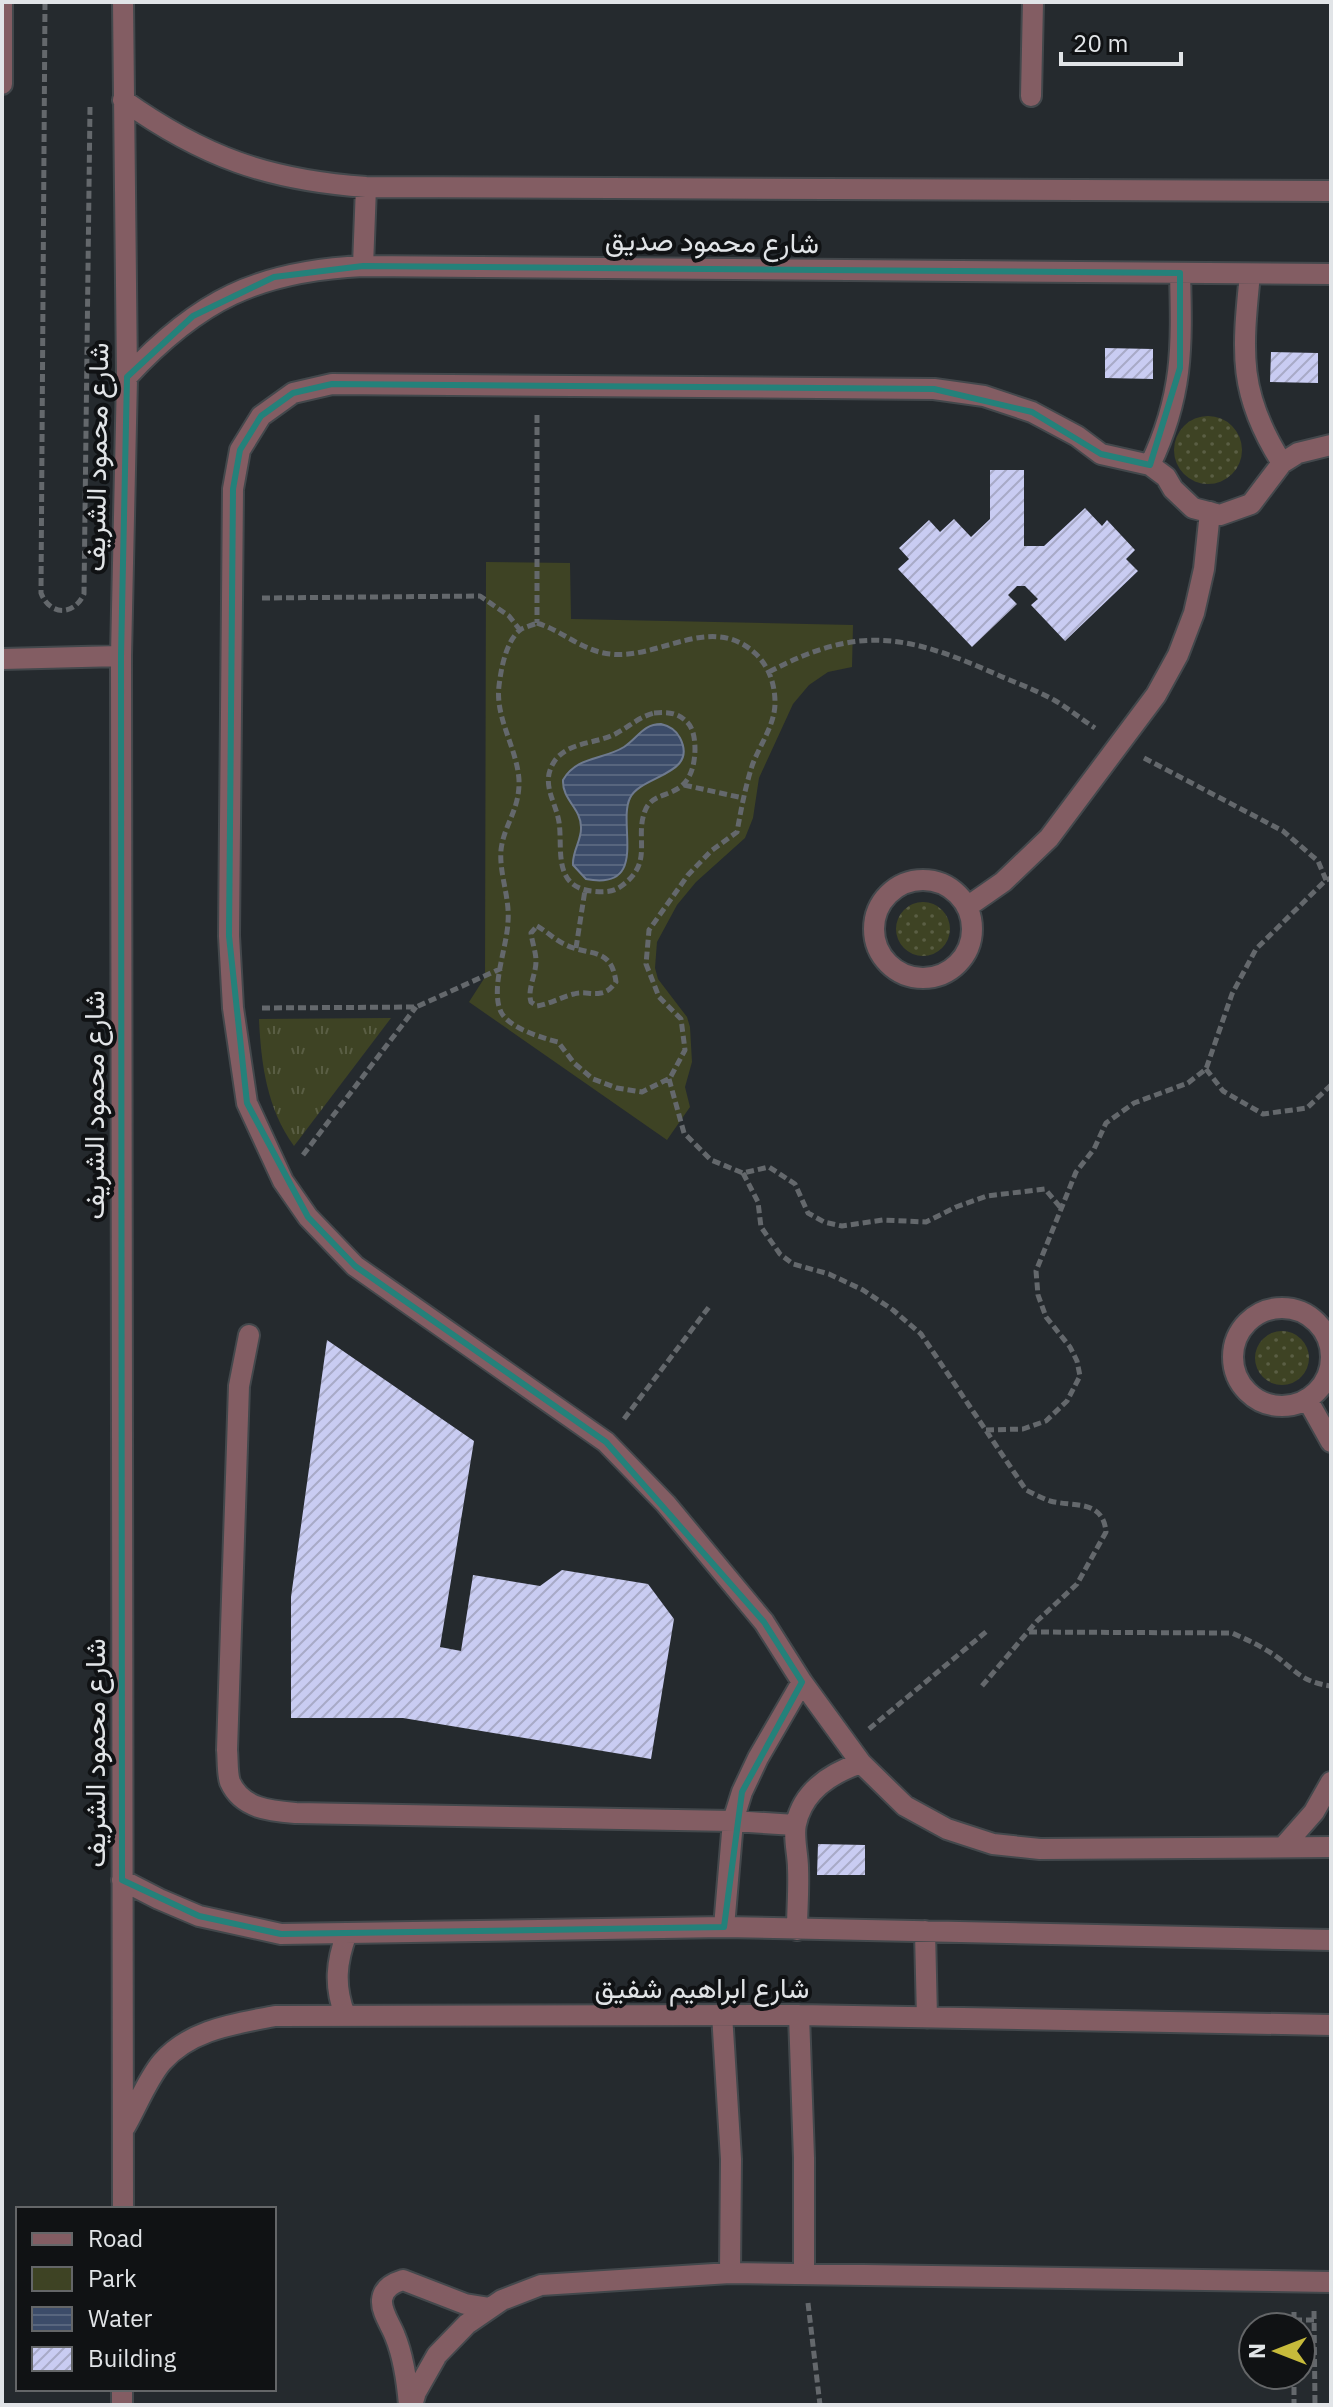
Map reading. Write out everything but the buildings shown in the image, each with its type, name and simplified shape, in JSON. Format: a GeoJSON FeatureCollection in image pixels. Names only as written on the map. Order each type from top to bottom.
{"type":"FeatureCollection","features":[{"type":"Feature","properties":{"kind":"street"},"geometry":{"type":"LineString","coordinates":[[2,2],[2,84]]}},
{"type":"Feature","properties":{"kind":"street","name":"شارع محمود الشريف"},"geometry":{"type":"LineString","coordinates":[[123,2],[127,377],[121,656],[123,2207]]}},
{"type":"Feature","properties":{"kind":"street"},"geometry":{"type":"LineString","coordinates":[[1031,96],[1033,2]]}},
{"type":"Feature","properties":{"kind":"street","name":"شارع محمود صديق"},"geometry":{"type":"LineString","coordinates":[[123,100],[159,125],[238,164],[323,184],[366,187],[1331,191]]}},
{"type":"Feature","properties":{"kind":"street"},"geometry":{"type":"LineString","coordinates":[[363,266],[366,187]]}},
{"type":"Feature","properties":{"kind":"street","name":"شارع محمود صديق"},"geometry":{"type":"LineString","coordinates":[[127,377],[157,344],[193,316],[232,293],[318,268],[1331,274]]}},
{"type":"Feature","properties":{"kind":"street"},"geometry":{"type":"LineString","coordinates":[[1150,465],[1168,423],[1180,368],[1180,273]]}},
{"type":"Feature","properties":{"kind":"street"},"geometry":{"type":"LineString","coordinates":[[1250,274],[1244,369],[1251,403],[1263,434],[1282,463]]}},
{"type":"Feature","properties":{"kind":"street"},"geometry":{"type":"LineString","coordinates":[[1331,445],[1298,453],[1282,463],[1251,504],[1220,515],[1193,508],[1173,489],[1166,477],[1150,465],[1101,454],[1077,436],[1032,412],[984,396],[947,391],[332,384],[293,393],[261,416],[240,450],[233,489],[229,936],[233,1008],[247,1103],[283,1181],[308,1217],[355,1266],[606,1442],[666,1504],[764,1622],[802,1682],[856,1754],[905,1806],[947,1829],[993,1844],[1040,1849],[1331,1847]]}},
{"type":"Feature","properties":{"kind":"street"},"geometry":{"type":"LineString","coordinates":[[967,907],[1003,882],[1049,838],[1156,695],[1178,655],[1194,613],[1204,569],[1210,512]]}},
{"type":"Feature","properties":{"kind":"street"},"geometry":{"type":"LineString","coordinates":[[2,659],[121,656]]}},
{"type":"Feature","properties":{"kind":"street"},"geometry":{"type":"LineString","coordinates":[[916,880],[933,880],[949,886],[967,907],[972,929],[970,944],[964,957],[939,976],[910,976],[896,970],[877,944],[874,928],[878,911],[887,897],[900,886],[916,880]]}},
{"type":"Feature","properties":{"kind":"street"},"geometry":{"type":"LineString","coordinates":[[1274,1309],[1291,1309],[1307,1315],[1326,1336],[1331,1357],[1329,1373],[1322,1386],[1307,1399],[1283,1407],[1268,1405],[1243,1388],[1235,1373],[1234,1348],[1245,1325],[1258,1314],[1274,1309]]}},
{"type":"Feature","properties":{"kind":"street"},"geometry":{"type":"LineString","coordinates":[[249,1335],[239,1386],[227,1750],[230,1781],[244,1800],[263,1810],[296,1813],[733,1821],[795,1825]]}},
{"type":"Feature","properties":{"kind":"street"},"geometry":{"type":"LineString","coordinates":[[1307,1399],[1331,1442]]}},
{"type":"Feature","properties":{"kind":"street"},"geometry":{"type":"LineString","coordinates":[[724,1927],[733,1821],[742,1792],[802,1682]]}},
{"type":"Feature","properties":{"kind":"street"},"geometry":{"type":"LineString","coordinates":[[797,1930],[795,1825],[806,1799],[856,1754]]}},
{"type":"Feature","properties":{"kind":"street"},"geometry":{"type":"LineString","coordinates":[[1284,1846],[1314,1812],[1331,1782]]}},
{"type":"Feature","properties":{"kind":"street","name":"شارع ابراهيم شفيق"},"geometry":{"type":"LineString","coordinates":[[122,1880],[199,1916],[281,1934],[724,1927],[1331,1940]]}},
{"type":"Feature","properties":{"kind":"street"},"geometry":{"type":"LineString","coordinates":[[925,1931],[927,2018]]}},
{"type":"Feature","properties":{"kind":"street"},"geometry":{"type":"LineString","coordinates":[[345,2015],[337,1994],[337,1966],[347,1933]]}},
{"type":"Feature","properties":{"kind":"street"},"geometry":{"type":"LineString","coordinates":[[722,2014],[731,2159],[730,2273]]}},
{"type":"Feature","properties":{"kind":"street","name":"شارع ابراهيم شفيق"},"geometry":{"type":"LineString","coordinates":[[123,2130],[161,2062],[187,2041],[220,2027],[275,2016],[722,2014],[1331,2025]]}},
{"type":"Feature","properties":{"kind":"street"},"geometry":{"type":"LineString","coordinates":[[799,2015],[804,2273]]}},
{"type":"Feature","properties":{"kind":"street"},"geometry":{"type":"LineString","coordinates":[[410,2405],[437,2355],[467,2324],[502,2300],[541,2285],[730,2273],[1323,2282]]}},
{"type":"Feature","properties":{"kind":"street"},"geometry":{"type":"LineString","coordinates":[[410,2405],[404,2363],[384,2311],[382,2301],[385,2290],[403,2280],[465,2304],[490,2308]]}},
{"type":"Feature","properties":{"kind":"path"},"geometry":{"type":"LineString","coordinates":[[45,2],[41,593],[45,603],[63,612],[80,603],[84,594],[91,96]]}},
{"type":"Feature","properties":{"kind":"path"},"geometry":{"type":"LineString","coordinates":[[537,386],[537,623]]}},
{"type":"Feature","properties":{"kind":"path"},"geometry":{"type":"LineString","coordinates":[[232,598],[480,596],[509,616],[520,630]]}},
{"type":"Feature","properties":{"kind":"path"},"geometry":{"type":"LineString","coordinates":[[537,623],[554,628],[580,646],[609,654],[640,654],[687,638],[708,635],[730,639],[750,648],[766,663],[769,672],[775,703],[774,716],[753,766],[737,832],[711,851],[688,875],[649,930],[646,964],[659,997],[681,1019],[685,1050],[669,1079],[642,1092],[617,1088],[593,1079],[574,1063],[558,1042],[534,1037],[502,1014],[497,987],[502,968],[508,905],[501,853],[503,837],[518,806],[519,782],[516,757],[502,717],[498,689],[510,645],[520,630],[537,623]]}},
{"type":"Feature","properties":{"kind":"path"},"geometry":{"type":"LineString","coordinates":[[769,672],[828,647],[875,639],[910,641],[962,658],[1055,701],[1119,745],[1283,831],[1318,861],[1328,879],[1256,949],[1232,994],[1206,1069],[1188,1083],[1134,1103],[1106,1123],[1094,1149],[1076,1172],[1036,1271],[1038,1295],[1046,1317],[1070,1347],[1080,1376],[1067,1401],[1046,1421],[1023,1429],[986,1430]]}},
{"type":"Feature","properties":{"kind":"path"},"geometry":{"type":"LineString","coordinates":[[673,713],[690,726],[695,743],[694,762],[684,785],[652,802],[645,810],[640,861],[632,879],[615,890],[585,890],[568,877],[559,857],[560,826],[547,783],[557,758],[567,750],[615,735],[642,716],[673,713]]}},
{"type":"Feature","properties":{"kind":"path"},"geometry":{"type":"LineString","coordinates":[[684,785],[743,798]]}},
{"type":"Feature","properties":{"kind":"path"},"geometry":{"type":"LineString","coordinates":[[576,949],[585,890]]}},
{"type":"Feature","properties":{"kind":"path"},"geometry":{"type":"LineString","coordinates":[[540,927],[564,945],[576,949],[604,956],[615,972],[616,982],[612,987],[599,994],[572,994],[549,1004],[537,1006],[531,1002],[529,994],[536,959],[531,930],[540,927]]}},
{"type":"Feature","properties":{"kind":"path"},"geometry":{"type":"LineString","coordinates":[[233,1008],[416,1007],[502,968]]}},
{"type":"Feature","properties":{"kind":"path"},"geometry":{"type":"LineString","coordinates":[[283,1181],[416,1007]]}},
{"type":"Feature","properties":{"kind":"path"},"geometry":{"type":"LineString","coordinates":[[1206,1069],[1223,1091],[1263,1114],[1307,1108],[1331,1085]]}},
{"type":"Feature","properties":{"kind":"path"},"geometry":{"type":"LineString","coordinates":[[669,1079],[684,1133],[711,1160],[743,1173],[769,1167],[795,1184],[808,1213],[824,1222],[842,1226],[883,1220],[926,1222],[987,1196],[1032,1189],[1045,1189],[1060,1207]]}},
{"type":"Feature","properties":{"kind":"path"},"geometry":{"type":"LineString","coordinates":[[743,1173],[758,1202],[761,1227],[780,1254],[793,1264],[829,1274],[863,1290],[893,1310],[921,1334],[1026,1490],[1052,1501],[1089,1506],[1096,1510],[1105,1524],[1106,1532],[1077,1584],[1028,1632],[982,1686]]}},
{"type":"Feature","properties":{"kind":"path"},"geometry":{"type":"LineString","coordinates":[[606,1442],[709,1307]]}},
{"type":"Feature","properties":{"kind":"path"},"geometry":{"type":"LineString","coordinates":[[856,1754],[987,1631]]}},
{"type":"Feature","properties":{"kind":"path"},"geometry":{"type":"LineString","coordinates":[[1028,1632],[1232,1633],[1256,1643],[1296,1675],[1313,1683],[1331,1686]]}},
{"type":"Feature","properties":{"kind":"path"},"geometry":{"type":"LineString","coordinates":[[804,2273],[820,2405]]}},
{"type":"Feature","properties":{"kind":"path"},"geometry":{"type":"LineString","coordinates":[[1316,2311],[1323,2282]]}},
{"type":"Feature","properties":{"kind":"highlighted area"},"geometry":{"type":"Polygon","coordinates":[[[363,266],[1180,273],[1180,368],[1150,465],[1101,454],[1032,412],[934,389],[332,384],[293,393],[261,416],[240,450],[233,489],[229,936],[247,1103],[308,1217],[355,1266],[606,1442],[764,1622],[802,1682],[742,1792],[724,1927],[281,1934],[199,1916],[122,1880],[121,656],[127,377],[193,316],[274,277],[363,266]]]}},
{"type":"Feature","properties":{"kind":"green space"},"geometry":{"type":"Polygon","coordinates":[[[1208,416],[1232,426],[1242,450],[1232,474],[1208,484],[1184,474],[1174,450],[1184,426],[1208,416]]]}},
{"type":"Feature","properties":{"kind":"green space"},"geometry":{"type":"Polygon","coordinates":[[[486,562],[570,563],[571,619],[853,625],[852,667],[828,672],[809,685],[793,704],[759,778],[753,818],[745,838],[696,882],[677,905],[657,942],[655,968],[658,979],[687,1017],[692,1062],[685,1087],[690,1107],[667,1140],[469,1002],[485,977],[486,562]]]}},
{"type":"Feature","properties":{"kind":"green space"},"geometry":{"type":"Polygon","coordinates":[[[923,902],[942,910],[950,929],[942,948],[923,956],[904,948],[896,929],[904,910],[923,902]]]}},
{"type":"Feature","properties":{"kind":"green space"},"geometry":{"type":"Polygon","coordinates":[[[391,1018],[294,1146],[277,1117],[267,1086],[259,1019],[391,1018]]]}},
{"type":"Feature","properties":{"kind":"green space"},"geometry":{"type":"Polygon","coordinates":[[[1282,1331],[1301,1339],[1309,1358],[1301,1377],[1282,1385],[1263,1377],[1255,1358],[1263,1339],[1282,1331]]]}},
{"type":"Feature","properties":{"kind":"water"},"geometry":{"type":"Polygon","coordinates":[[[661,724],[678,735],[684,750],[682,760],[636,790],[630,798],[625,866],[618,875],[606,880],[586,879],[573,865],[581,827],[578,814],[565,793],[563,780],[575,767],[616,751],[645,729],[661,724]]]}}]}
